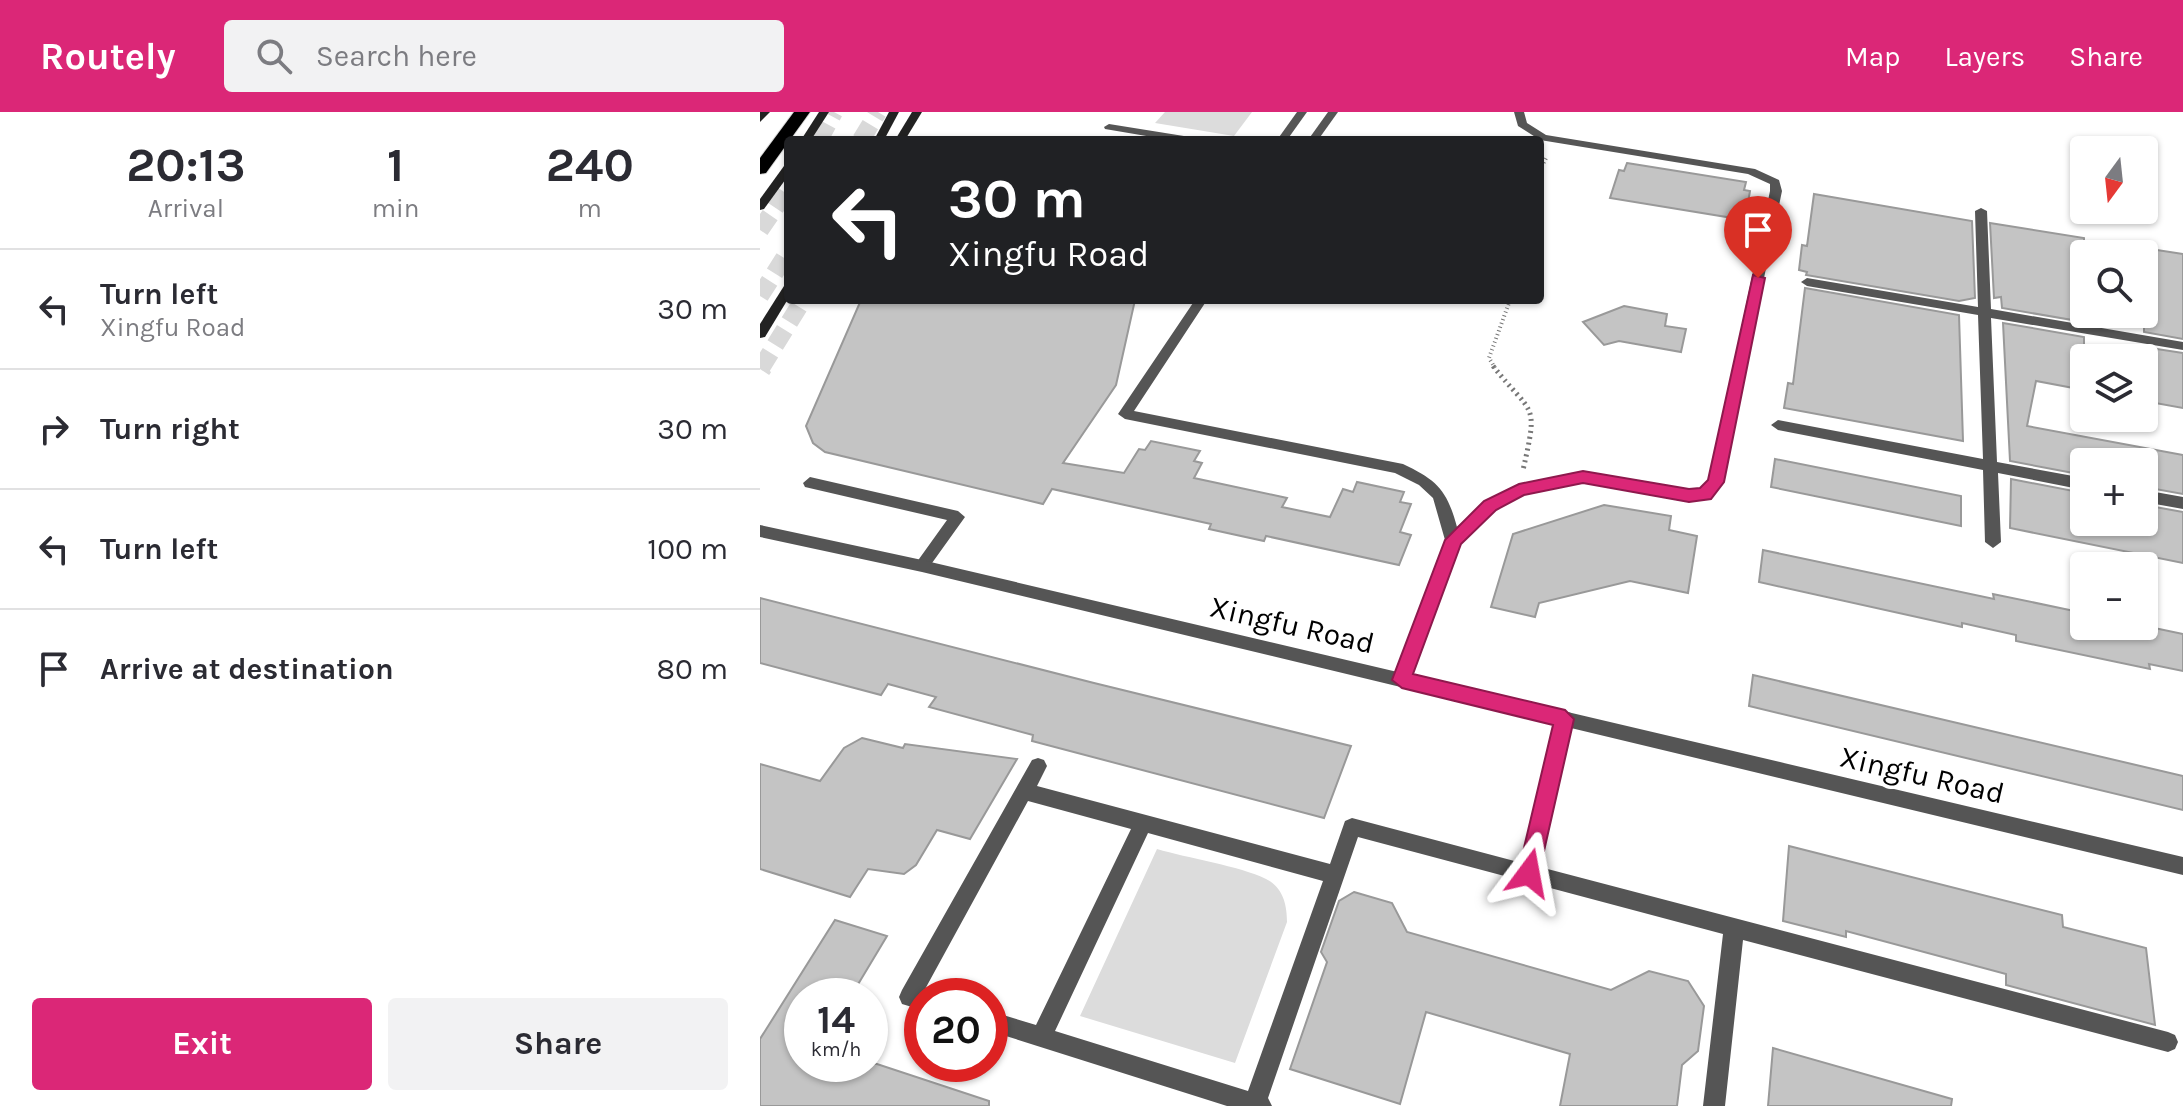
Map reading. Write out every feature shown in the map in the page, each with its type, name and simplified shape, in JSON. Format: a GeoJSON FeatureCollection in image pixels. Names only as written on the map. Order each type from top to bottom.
{"type":"FeatureCollection","features":[{"type":"Feature","properties":{"kind":"highway"},"geometry":{"type":"LineString","coordinates":[[784,136],[802,112]]}},
{"type":"Feature","properties":{"kind":"highway"},"geometry":{"type":"LineString","coordinates":[[760,169],[784,136]]}},
{"type":"Feature","properties":{"kind":"main road"},"geometry":{"type":"LineString","coordinates":[[760,119],[765,112]]}},
{"type":"Feature","properties":{"kind":"main road"},"geometry":{"type":"LineString","coordinates":[[809,136],[824,112]]}},
{"type":"Feature","properties":{"kind":"main road"},"geometry":{"type":"LineString","coordinates":[[881,136],[894,112]]}},
{"type":"Feature","properties":{"kind":"main road"},"geometry":{"type":"LineString","coordinates":[[902,136],[917,112]]}},
{"type":"Feature","properties":{"kind":"main road"},"geometry":{"type":"LineString","coordinates":[[760,207],[784,174]]}},
{"type":"Feature","properties":{"kind":"main road"},"geometry":{"type":"LineString","coordinates":[[760,334],[784,295]]}},
{"type":"Feature","properties":{"kind":"street"},"geometry":{"type":"LineString","coordinates":[[1285,136],[1302,112]]}},
{"type":"Feature","properties":{"kind":"street"},"geometry":{"type":"LineString","coordinates":[[1316,136],[1333,112]]}},
{"type":"Feature","properties":{"kind":"street"},"geometry":{"type":"LineString","coordinates":[[1519,112],[1522,124],[1540,136]]}},
{"type":"Feature","properties":{"kind":"street"},"geometry":{"type":"LineString","coordinates":[[1109,127],[1165,136]]}},
{"type":"Feature","properties":{"kind":"street"},"geometry":{"type":"LineString","coordinates":[[1402,680],[1453,540],[1490,505],[1519,490],[1583,477],[1689,496],[1705,494],[1716,482],[1776,191],[1775,182],[1751,171],[1544,138]]}},
{"type":"Feature","properties":{"kind":"street"},"geometry":{"type":"LineString","coordinates":[[1981,211],[1993,542]]}},
{"type":"Feature","properties":{"kind":"street"},"geometry":{"type":"LineString","coordinates":[[1807,282],[2183,346]]}},
{"type":"Feature","properties":{"kind":"street"},"geometry":{"type":"LineString","coordinates":[[1198,304],[1125,414],[1398,468],[1430,482],[1437,490],[1453,540]]}},
{"type":"Feature","properties":{"kind":"street"},"geometry":{"type":"LineString","coordinates":[[1778,425],[2070,481]]}},
{"type":"Feature","properties":{"kind":"street"},"geometry":{"type":"LineString","coordinates":[[810,483],[958,517],[922,566]]}},
{"type":"Feature","properties":{"kind":"street"},"geometry":{"type":"LineString","coordinates":[[2158,499],[2183,503]]}},
{"type":"Feature","properties":{"kind":"street","name":"Xingfu Road"},"geometry":{"type":"LineString","coordinates":[[760,531],[922,566],[2183,866]]}},
{"type":"Feature","properties":{"kind":"street"},"geometry":{"type":"LineString","coordinates":[[1529,873],[1565,719]]}},
{"type":"Feature","properties":{"kind":"street"},"geometry":{"type":"LineString","coordinates":[[920,978],[1038,766]]}},
{"type":"Feature","properties":{"kind":"street"},"geometry":{"type":"LineString","coordinates":[[1024,791],[1335,875]]}},
{"type":"Feature","properties":{"kind":"street"},"geometry":{"type":"LineString","coordinates":[[1041,1037],[1143,824]]}},
{"type":"Feature","properties":{"kind":"street"},"geometry":{"type":"LineString","coordinates":[[1008,1027],[1257,1105],[1352,827],[2168,1042]]}},
{"type":"Feature","properties":{"kind":"street"},"geometry":{"type":"LineString","coordinates":[[1714,1106],[1734,928]]}},
{"type":"Feature","properties":{"kind":"path"},"geometry":{"type":"LineString","coordinates":[[1509,304],[1489,358],[1495,371],[1528,402],[1534,419],[1519,490]]}},
{"type":"Feature","properties":{"kind":"shaded area"},"geometry":{"type":"Polygon","coordinates":[[[1165,112],[1252,112],[1234,136],[1155,123],[1165,112]]]}},
{"type":"Feature","properties":{"kind":"shaded area"},"geometry":{"type":"Polygon","coordinates":[[[1157,849],[1255,874],[1272,882],[1283,897],[1287,922],[1235,1063],[1080,1016],[1157,849]]]}},
{"type":"Feature","properties":{"kind":"building"},"geometry":{"type":"Polygon","coordinates":[[[1627,163],[1746,182],[1744,190],[1750,191],[1745,220],[1610,198],[1619,170],[1624,171],[1627,163]]]}},
{"type":"Feature","properties":{"kind":"building"},"geometry":{"type":"Polygon","coordinates":[[[1814,194],[1972,221],[1975,298],[1959,301],[1806,275],[1807,272],[1799,270],[1802,245],[1807,246],[1814,194]]]}},
{"type":"Feature","properties":{"kind":"building"},"geometry":{"type":"Polygon","coordinates":[[[1990,223],[2084,238],[2070,240],[2070,320],[2002,308],[2001,297],[1994,298],[1990,223]]]}},
{"type":"Feature","properties":{"kind":"building"},"geometry":{"type":"Polygon","coordinates":[[[2158,250],[2183,254],[2183,339],[2144,332],[2144,328],[2158,328],[2158,250]]]}},
{"type":"Feature","properties":{"kind":"building"},"geometry":{"type":"Polygon","coordinates":[[[1805,288],[1959,315],[1963,441],[1784,408],[1788,383],[1793,384],[1805,288]]]}},
{"type":"Feature","properties":{"kind":"building"},"geometry":{"type":"Polygon","coordinates":[[[859,304],[1134,304],[1116,385],[1063,463],[1124,473],[1139,449],[1145,450],[1151,441],[1200,451],[1194,461],[1202,463],[1194,478],[1287,498],[1282,507],[1330,517],[1343,489],[1353,492],[1357,482],[1404,492],[1400,502],[1411,504],[1400,532],[1411,535],[1399,565],[1266,536],[1264,541],[1209,529],[1211,524],[1052,489],[1043,504],[825,452],[813,443],[806,426],[859,304]]]}},
{"type":"Feature","properties":{"kind":"building"},"geometry":{"type":"Polygon","coordinates":[[[1624,306],[1667,314],[1665,326],[1686,329],[1681,352],[1619,341],[1604,345],[1583,322],[1624,306]]]}},
{"type":"Feature","properties":{"kind":"building"},"geometry":{"type":"Polygon","coordinates":[[[2003,323],[2084,337],[2084,344],[2070,344],[2070,387],[2036,381],[2027,426],[2145,448],[2070,448],[2070,472],[2010,461],[2003,323]]]}},
{"type":"Feature","properties":{"kind":"building"},"geometry":{"type":"Polygon","coordinates":[[[2158,349],[2183,353],[2183,408],[2158,404],[2158,349]]]}},
{"type":"Feature","properties":{"kind":"building"},"geometry":{"type":"Polygon","coordinates":[[[2158,450],[2183,455],[2183,494],[2158,490],[2158,450]]]}},
{"type":"Feature","properties":{"kind":"building"},"geometry":{"type":"Polygon","coordinates":[[[1775,459],[1961,496],[1961,526],[1771,487],[1775,459]]]}},
{"type":"Feature","properties":{"kind":"building"},"geometry":{"type":"Polygon","coordinates":[[[2011,479],[2070,490],[2070,536],[2158,536],[2158,508],[2183,512],[2183,563],[2158,558],[2158,552],[2129,552],[2010,528],[2011,479]]]}},
{"type":"Feature","properties":{"kind":"building"},"geometry":{"type":"Polygon","coordinates":[[[1604,505],[1671,516],[1669,530],[1697,536],[1688,593],[1630,581],[1539,603],[1535,617],[1491,607],[1513,534],[1604,505]]]}},
{"type":"Feature","properties":{"kind":"building"},"geometry":{"type":"Polygon","coordinates":[[[1763,550],[1994,599],[1993,594],[2070,610],[2070,640],[2158,640],[2158,629],[2183,634],[2183,671],[2149,664],[2150,669],[2016,641],[2016,635],[1962,623],[1962,627],[1759,582],[1763,550]]]}},
{"type":"Feature","properties":{"kind":"building"},"geometry":{"type":"Polygon","coordinates":[[[760,598],[1351,746],[1324,818],[1032,741],[1033,735],[929,707],[936,697],[888,684],[881,695],[760,663],[760,598]]]}},
{"type":"Feature","properties":{"kind":"building"},"geometry":{"type":"Polygon","coordinates":[[[1753,675],[2183,776],[2183,810],[1749,706],[1753,675]]]}},
{"type":"Feature","properties":{"kind":"building"},"geometry":{"type":"Polygon","coordinates":[[[862,738],[903,748],[905,744],[1017,759],[970,839],[937,830],[916,865],[904,874],[868,869],[850,897],[760,869],[760,764],[820,781],[844,748],[862,738]]]}},
{"type":"Feature","properties":{"kind":"building"},"geometry":{"type":"Polygon","coordinates":[[[1789,846],[2062,915],[2063,927],[2146,948],[2155,1025],[2006,985],[2006,974],[1846,931],[1846,937],[1783,921],[1789,846]]]}},
{"type":"Feature","properties":{"kind":"building"},"geometry":{"type":"Polygon","coordinates":[[[1354,892],[1392,903],[1407,932],[1611,990],[1649,971],[1688,981],[1704,1006],[1698,1051],[1682,1065],[1677,1106],[1560,1106],[1570,1054],[1426,1012],[1400,1104],[1290,1069],[1327,962],[1321,952],[1339,901],[1354,892]]]}},
{"type":"Feature","properties":{"kind":"building"},"geometry":{"type":"Polygon","coordinates":[[[835,920],[887,936],[862,978],[798,978],[835,920]]]}},
{"type":"Feature","properties":{"kind":"building"},"geometry":{"type":"Polygon","coordinates":[[[784,1001],[784,1082],[888,1082],[888,1068],[904,1073],[904,1082],[931,1082],[989,1101],[989,1106],[760,1106],[760,1039],[784,1001]]]}},
{"type":"Feature","properties":{"kind":"building"},"geometry":{"type":"Polygon","coordinates":[[[1773,1048],[1952,1099],[1951,1106],[1768,1106],[1773,1048]]]}},
{"type":"Feature","properties":{"kind":"tunnel"},"geometry":{"type":"LineString","coordinates":[[821,136],[834,112]]}},
{"type":"Feature","properties":{"kind":"tunnel"},"geometry":{"type":"LineString","coordinates":[[863,136],[878,112]]}},
{"type":"Feature","properties":{"kind":"tunnel"},"geometry":{"type":"LineString","coordinates":[[760,230],[784,195]]}},
{"type":"Feature","properties":{"kind":"tunnel"},"geometry":{"type":"LineString","coordinates":[[760,296],[784,258]]}},
{"type":"Feature","properties":{"kind":"tunnel"},"geometry":{"type":"LineString","coordinates":[[761,368],[801,304]]}},
{"type":"Feature","properties":{"kind":"route"},"geometry":{"type":"LineString","coordinates":[[1529,873],[1565,719],[1402,680],[1453,540],[1467,523],[1490,505],[1519,490],[1551,481],[1583,477],[1689,496],[1705,494],[1716,482],[1758,278]]}}]}
